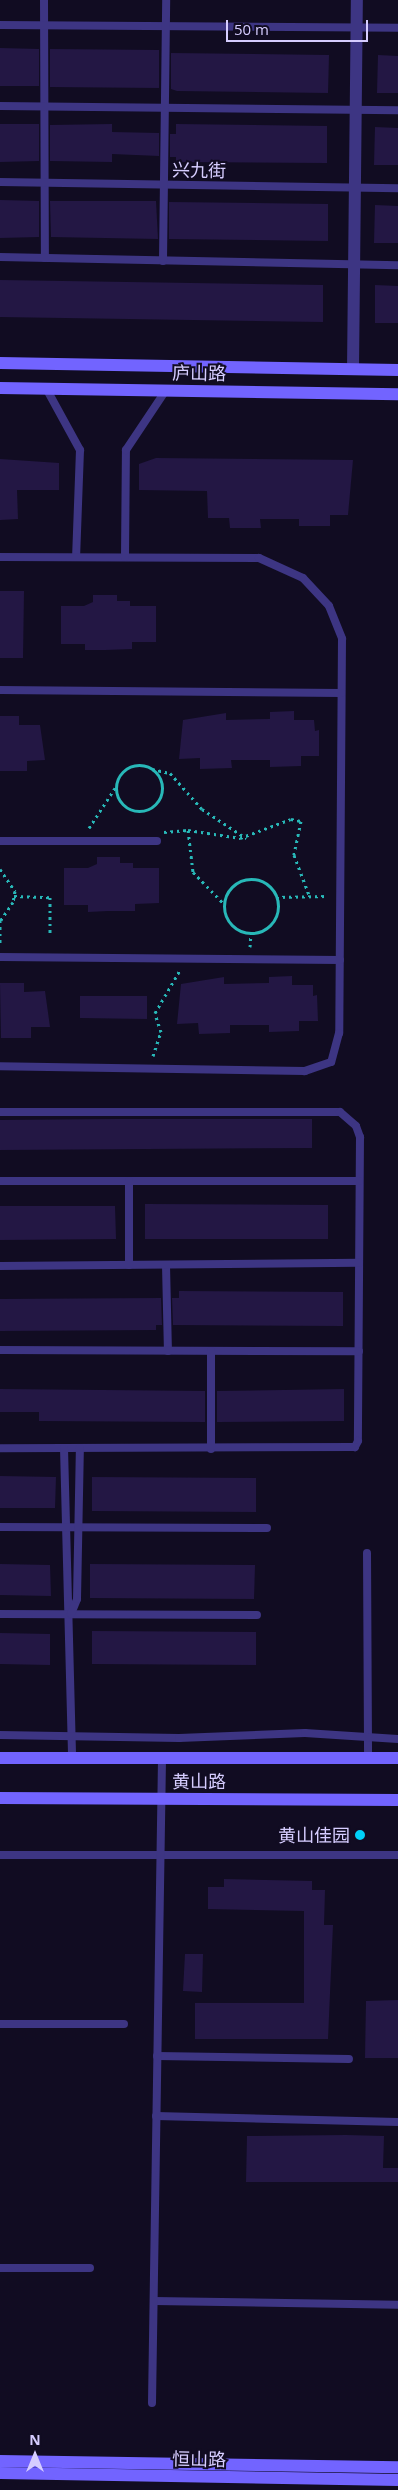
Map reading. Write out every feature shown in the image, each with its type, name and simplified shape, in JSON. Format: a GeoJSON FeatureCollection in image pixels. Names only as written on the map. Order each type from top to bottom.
{"type":"FeatureCollection","features":[{"type":"Feature","properties":{"kind":"street"},"geometry":{"type":"LineString","coordinates":[[353,369],[357,0]]}},
{"type":"Feature","properties":{"kind":"street","name":"庐山路"},"geometry":{"type":"LineString","coordinates":[[0,363],[398,370]]}},
{"type":"Feature","properties":{"kind":"street","name":"庐山路"},"geometry":{"type":"LineString","coordinates":[[0,388],[398,394]]}},
{"type":"Feature","properties":{"kind":"street","name":"黄山路"},"geometry":{"type":"LineString","coordinates":[[0,1758],[398,1758]]}},
{"type":"Feature","properties":{"kind":"street","name":"黄山路"},"geometry":{"type":"LineString","coordinates":[[0,1798],[398,1800]]}},
{"type":"Feature","properties":{"kind":"street","name":"恒山路"},"geometry":{"type":"LineString","coordinates":[[0,2461],[398,2467]]}},
{"type":"Feature","properties":{"kind":"street","name":"恒山路"},"geometry":{"type":"LineString","coordinates":[[0,2473],[398,2480]]}},
{"type":"Feature","properties":{"kind":"lane"},"geometry":{"type":"LineString","coordinates":[[44,0],[44,258]]}},
{"type":"Feature","properties":{"kind":"lane"},"geometry":{"type":"LineString","coordinates":[[163,261],[166,0]]}},
{"type":"Feature","properties":{"kind":"lane"},"geometry":{"type":"LineString","coordinates":[[0,25],[398,28]]}},
{"type":"Feature","properties":{"kind":"lane"},"geometry":{"type":"LineString","coordinates":[[0,106],[398,110]]}},
{"type":"Feature","properties":{"kind":"lane","name":"兴九街"},"geometry":{"type":"LineString","coordinates":[[0,182],[398,188]]}},
{"type":"Feature","properties":{"kind":"lane"},"geometry":{"type":"LineString","coordinates":[[0,257],[398,265]]}},
{"type":"Feature","properties":{"kind":"lane"},"geometry":{"type":"LineString","coordinates":[[46,388],[80,450],[76,557]]}},
{"type":"Feature","properties":{"kind":"lane"},"geometry":{"type":"LineString","coordinates":[[125,557],[126,450],[166,390]]}},
{"type":"Feature","properties":{"kind":"lane"},"geometry":{"type":"LineString","coordinates":[[0,557],[258,558],[303,578],[329,606],[338,625],[341,693],[340,960],[336,1052],[321,1069],[153,1069],[0,1066]]}},
{"type":"Feature","properties":{"kind":"lane"},"geometry":{"type":"LineString","coordinates":[[0,690],[341,693]]}},
{"type":"Feature","properties":{"kind":"lane"},"geometry":{"type":"LineString","coordinates":[[0,841],[158,841]]}},
{"type":"Feature","properties":{"kind":"lane"},"geometry":{"type":"LineString","coordinates":[[0,957],[340,960]]}},
{"type":"Feature","properties":{"kind":"lane"},"geometry":{"type":"LineString","coordinates":[[0,1112],[340,1112],[353,1122],[360,1137],[355,1447],[211,1449],[0,1448]]}},
{"type":"Feature","properties":{"kind":"lane"},"geometry":{"type":"LineString","coordinates":[[0,1181],[359,1181]]}},
{"type":"Feature","properties":{"kind":"lane"},"geometry":{"type":"LineString","coordinates":[[129,1181],[129,1265]]}},
{"type":"Feature","properties":{"kind":"lane"},"geometry":{"type":"LineString","coordinates":[[0,1266],[359,1263]]}},
{"type":"Feature","properties":{"kind":"lane"},"geometry":{"type":"LineString","coordinates":[[166,1265],[168,1351]]}},
{"type":"Feature","properties":{"kind":"lane"},"geometry":{"type":"LineString","coordinates":[[0,1350],[358,1351]]}},
{"type":"Feature","properties":{"kind":"lane"},"geometry":{"type":"LineString","coordinates":[[211,1351],[211,1449]]}},
{"type":"Feature","properties":{"kind":"lane"},"geometry":{"type":"LineString","coordinates":[[64,1448],[65,1601],[71,1614]]}},
{"type":"Feature","properties":{"kind":"lane"},"geometry":{"type":"LineString","coordinates":[[72,1758],[71,1614],[77,1600],[80,1448]]}},
{"type":"Feature","properties":{"kind":"lane"},"geometry":{"type":"LineString","coordinates":[[0,1527],[267,1528]]}},
{"type":"Feature","properties":{"kind":"lane"},"geometry":{"type":"LineString","coordinates":[[367,1553],[368,1758]]}},
{"type":"Feature","properties":{"kind":"lane"},"geometry":{"type":"LineString","coordinates":[[0,1614],[257,1615]]}},
{"type":"Feature","properties":{"kind":"lane"},"geometry":{"type":"LineString","coordinates":[[0,1736],[179,1738],[305,1733],[368,1738],[398,1738]]}},
{"type":"Feature","properties":{"kind":"lane"},"geometry":{"type":"LineString","coordinates":[[152,2402],[162,1758]]}},
{"type":"Feature","properties":{"kind":"lane"},"geometry":{"type":"LineString","coordinates":[[0,1855],[398,1855]]}},
{"type":"Feature","properties":{"kind":"lane"},"geometry":{"type":"LineString","coordinates":[[0,2024],[124,2024]]}},
{"type":"Feature","properties":{"kind":"lane"},"geometry":{"type":"LineString","coordinates":[[157,2056],[349,2059]]}},
{"type":"Feature","properties":{"kind":"lane"},"geometry":{"type":"LineString","coordinates":[[156,2116],[398,2122]]}},
{"type":"Feature","properties":{"kind":"lane"},"geometry":{"type":"LineString","coordinates":[[0,2268],[90,2268]]}},
{"type":"Feature","properties":{"kind":"lane"},"geometry":{"type":"LineString","coordinates":[[154,2301],[398,2305]]}},
{"type":"Feature","properties":{"kind":"path"},"geometry":{"type":"LineString","coordinates":[[76,841],[108,805],[117,784],[130,767],[151,768],[170,773],[202,809],[246,838]]}},
{"type":"Feature","properties":{"kind":"path"},"geometry":{"type":"LineString","coordinates":[[117,784],[124,805],[146,811],[162,795],[161,780],[151,768]]}},
{"type":"Feature","properties":{"kind":"path"},"geometry":{"type":"LineString","coordinates":[[158,841],[169,829],[246,838],[284,821],[301,821],[295,862],[310,896]]}},
{"type":"Feature","properties":{"kind":"path"},"geometry":{"type":"LineString","coordinates":[[188,830],[193,872],[224,904],[234,927],[251,933],[273,922],[276,897],[265,883],[248,879],[232,888],[224,904]]}},
{"type":"Feature","properties":{"kind":"path"},"geometry":{"type":"LineString","coordinates":[[0,869],[14,884],[14,896],[0,920],[0,948]]}},
{"type":"Feature","properties":{"kind":"path"},"geometry":{"type":"LineString","coordinates":[[14,896],[50,897],[50,934]]}},
{"type":"Feature","properties":{"kind":"path"},"geometry":{"type":"LineString","coordinates":[[276,897],[340,897]]}},
{"type":"Feature","properties":{"kind":"path"},"geometry":{"type":"LineString","coordinates":[[153,1069],[154,1048],[161,1032],[155,1013],[186,959]]}},
{"type":"Feature","properties":{"kind":"building"},"geometry":{"type":"Polygon","coordinates":[[[0,48],[39,49],[39,86],[0,86],[0,48]]]}},
{"type":"Feature","properties":{"kind":"building"},"geometry":{"type":"Polygon","coordinates":[[[50,49],[159,50],[159,88],[50,87],[50,49]]]}},
{"type":"Feature","properties":{"kind":"building"},"geometry":{"type":"Polygon","coordinates":[[[171,53],[329,55],[328,93],[177,91],[171,89],[171,53]]]}},
{"type":"Feature","properties":{"kind":"building"},"geometry":{"type":"Polygon","coordinates":[[[378,55],[398,56],[398,93],[377,93],[378,55]]]}},
{"type":"Feature","properties":{"kind":"building"},"geometry":{"type":"Polygon","coordinates":[[[0,124],[39,124],[39,161],[0,162],[0,124]]]}},
{"type":"Feature","properties":{"kind":"building"},"geometry":{"type":"Polygon","coordinates":[[[112,124],[112,132],[159,133],[159,156],[112,154],[112,162],[50,161],[50,125],[112,124]]]}},
{"type":"Feature","properties":{"kind":"building"},"geometry":{"type":"Polygon","coordinates":[[[176,124],[327,126],[327,163],[176,162],[176,157],[170,157],[170,134],[176,134],[176,124]]]}},
{"type":"Feature","properties":{"kind":"building"},"geometry":{"type":"Polygon","coordinates":[[[375,127],[398,128],[398,165],[374,165],[375,127]]]}},
{"type":"Feature","properties":{"kind":"building"},"geometry":{"type":"Polygon","coordinates":[[[0,200],[39,201],[39,237],[0,238],[0,200]]]}},
{"type":"Feature","properties":{"kind":"building"},"geometry":{"type":"Polygon","coordinates":[[[50,201],[156,201],[158,239],[51,237],[50,201]]]}},
{"type":"Feature","properties":{"kind":"building"},"geometry":{"type":"Polygon","coordinates":[[[169,202],[328,204],[328,241],[169,239],[169,202]]]}},
{"type":"Feature","properties":{"kind":"building"},"geometry":{"type":"Polygon","coordinates":[[[375,205],[398,206],[398,243],[374,243],[375,205]]]}},
{"type":"Feature","properties":{"kind":"building"},"geometry":{"type":"Polygon","coordinates":[[[0,280],[323,285],[323,322],[0,317],[0,280]]]}},
{"type":"Feature","properties":{"kind":"building"},"geometry":{"type":"Polygon","coordinates":[[[375,285],[398,286],[398,323],[375,323],[375,285]]]}},
{"type":"Feature","properties":{"kind":"building"},"geometry":{"type":"Polygon","coordinates":[[[156,458],[353,460],[348,515],[330,515],[330,526],[299,526],[299,519],[260,519],[261,528],[230,528],[229,518],[208,518],[207,491],[139,490],[139,464],[156,458]]]}},
{"type":"Feature","properties":{"kind":"building"},"geometry":{"type":"Polygon","coordinates":[[[0,459],[59,463],[59,490],[17,490],[18,519],[0,520],[0,459]]]}},
{"type":"Feature","properties":{"kind":"building"},"geometry":{"type":"Polygon","coordinates":[[[0,591],[24,591],[23,658],[0,658],[0,591]]]}},
{"type":"Feature","properties":{"kind":"building"},"geometry":{"type":"Polygon","coordinates":[[[93,595],[117,595],[117,601],[130,601],[130,606],[156,606],[156,642],[132,642],[132,649],[105,650],[85,650],[85,644],[61,644],[61,606],[84,606],[93,602],[93,595]]]}},
{"type":"Feature","properties":{"kind":"building"},"geometry":{"type":"Polygon","coordinates":[[[294,711],[294,720],[314,720],[315,731],[319,730],[319,756],[301,756],[301,766],[270,767],[270,760],[231,760],[232,768],[200,769],[200,758],[179,759],[183,720],[226,713],[226,720],[270,719],[270,712],[294,711]]]}},
{"type":"Feature","properties":{"kind":"building"},"geometry":{"type":"Polygon","coordinates":[[[0,716],[19,716],[19,725],[40,725],[45,760],[27,761],[27,771],[0,771],[0,716]]]}},
{"type":"Feature","properties":{"kind":"building"},"geometry":{"type":"Polygon","coordinates":[[[97,857],[120,857],[120,863],[133,863],[133,868],[159,868],[159,903],[135,904],[135,911],[88,912],[88,905],[64,905],[64,868],[88,868],[97,864],[97,857]]]}},
{"type":"Feature","properties":{"kind":"building"},"geometry":{"type":"Polygon","coordinates":[[[292,976],[292,985],[313,985],[313,996],[317,995],[318,1021],[299,1021],[299,1031],[269,1032],[269,1025],[230,1025],[230,1033],[199,1034],[198,1023],[177,1024],[181,984],[224,977],[224,984],[269,983],[269,977],[292,976]]]}},
{"type":"Feature","properties":{"kind":"building"},"geometry":{"type":"Polygon","coordinates":[[[0,983],[24,983],[24,992],[45,991],[50,1027],[31,1027],[31,1038],[1,1038],[0,983]]]}},
{"type":"Feature","properties":{"kind":"building"},"geometry":{"type":"Polygon","coordinates":[[[80,996],[147,996],[147,1019],[80,1018],[80,996]]]}},
{"type":"Feature","properties":{"kind":"building"},"geometry":{"type":"Polygon","coordinates":[[[312,1119],[312,1148],[0,1150],[0,1120],[312,1119]]]}},
{"type":"Feature","properties":{"kind":"building"},"geometry":{"type":"Polygon","coordinates":[[[145,1204],[328,1205],[328,1239],[145,1239],[145,1204]]]}},
{"type":"Feature","properties":{"kind":"building"},"geometry":{"type":"Polygon","coordinates":[[[0,1206],[115,1206],[116,1239],[0,1240],[0,1206]]]}},
{"type":"Feature","properties":{"kind":"building"},"geometry":{"type":"Polygon","coordinates":[[[179,1291],[343,1292],[343,1326],[173,1325],[172,1298],[179,1298],[179,1291]]]}},
{"type":"Feature","properties":{"kind":"building"},"geometry":{"type":"Polygon","coordinates":[[[161,1298],[162,1325],[156,1325],[156,1330],[0,1331],[0,1299],[161,1298]]]}},
{"type":"Feature","properties":{"kind":"building"},"geometry":{"type":"Polygon","coordinates":[[[0,1389],[205,1391],[205,1422],[39,1421],[39,1412],[0,1412],[0,1389]]]}},
{"type":"Feature","properties":{"kind":"building"},"geometry":{"type":"Polygon","coordinates":[[[344,1389],[344,1421],[217,1422],[217,1391],[344,1389]]]}},
{"type":"Feature","properties":{"kind":"building"},"geometry":{"type":"Polygon","coordinates":[[[0,1476],[56,1477],[55,1508],[0,1508],[0,1476]]]}},
{"type":"Feature","properties":{"kind":"building"},"geometry":{"type":"Polygon","coordinates":[[[92,1477],[256,1478],[256,1512],[92,1511],[92,1477]]]}},
{"type":"Feature","properties":{"kind":"building"},"geometry":{"type":"Polygon","coordinates":[[[0,1564],[50,1565],[51,1596],[0,1595],[0,1564]]]}},
{"type":"Feature","properties":{"kind":"building"},"geometry":{"type":"Polygon","coordinates":[[[90,1564],[255,1565],[254,1599],[90,1598],[90,1564]]]}},
{"type":"Feature","properties":{"kind":"building"},"geometry":{"type":"Polygon","coordinates":[[[92,1631],[256,1632],[256,1665],[92,1664],[92,1631]]]}},
{"type":"Feature","properties":{"kind":"building"},"geometry":{"type":"Polygon","coordinates":[[[0,1633],[50,1634],[50,1665],[0,1664],[0,1633]]]}},
{"type":"Feature","properties":{"kind":"building"},"geometry":{"type":"Polygon","coordinates":[[[224,1879],[312,1881],[312,1890],[325,1890],[324,1925],[333,1925],[328,2039],[195,2039],[195,2003],[304,2003],[304,1911],[208,1909],[208,1887],[224,1887],[224,1879]]]}},
{"type":"Feature","properties":{"kind":"building"},"geometry":{"type":"Polygon","coordinates":[[[185,1954],[203,1954],[202,1992],[183,1991],[185,1954]]]}},
{"type":"Feature","properties":{"kind":"building"},"geometry":{"type":"Polygon","coordinates":[[[398,2000],[398,2058],[365,2058],[366,2001],[398,2000]]]}},
{"type":"Feature","properties":{"kind":"building"},"geometry":{"type":"Polygon","coordinates":[[[247,2136],[384,2136],[383,2168],[398,2168],[398,2182],[246,2182],[247,2136]]]}},
{"type":"Feature","properties":{"kind":"place","name":"黄山佳园"},"geometry":{"type":"Point","coordinates":[360,1835]}}]}
